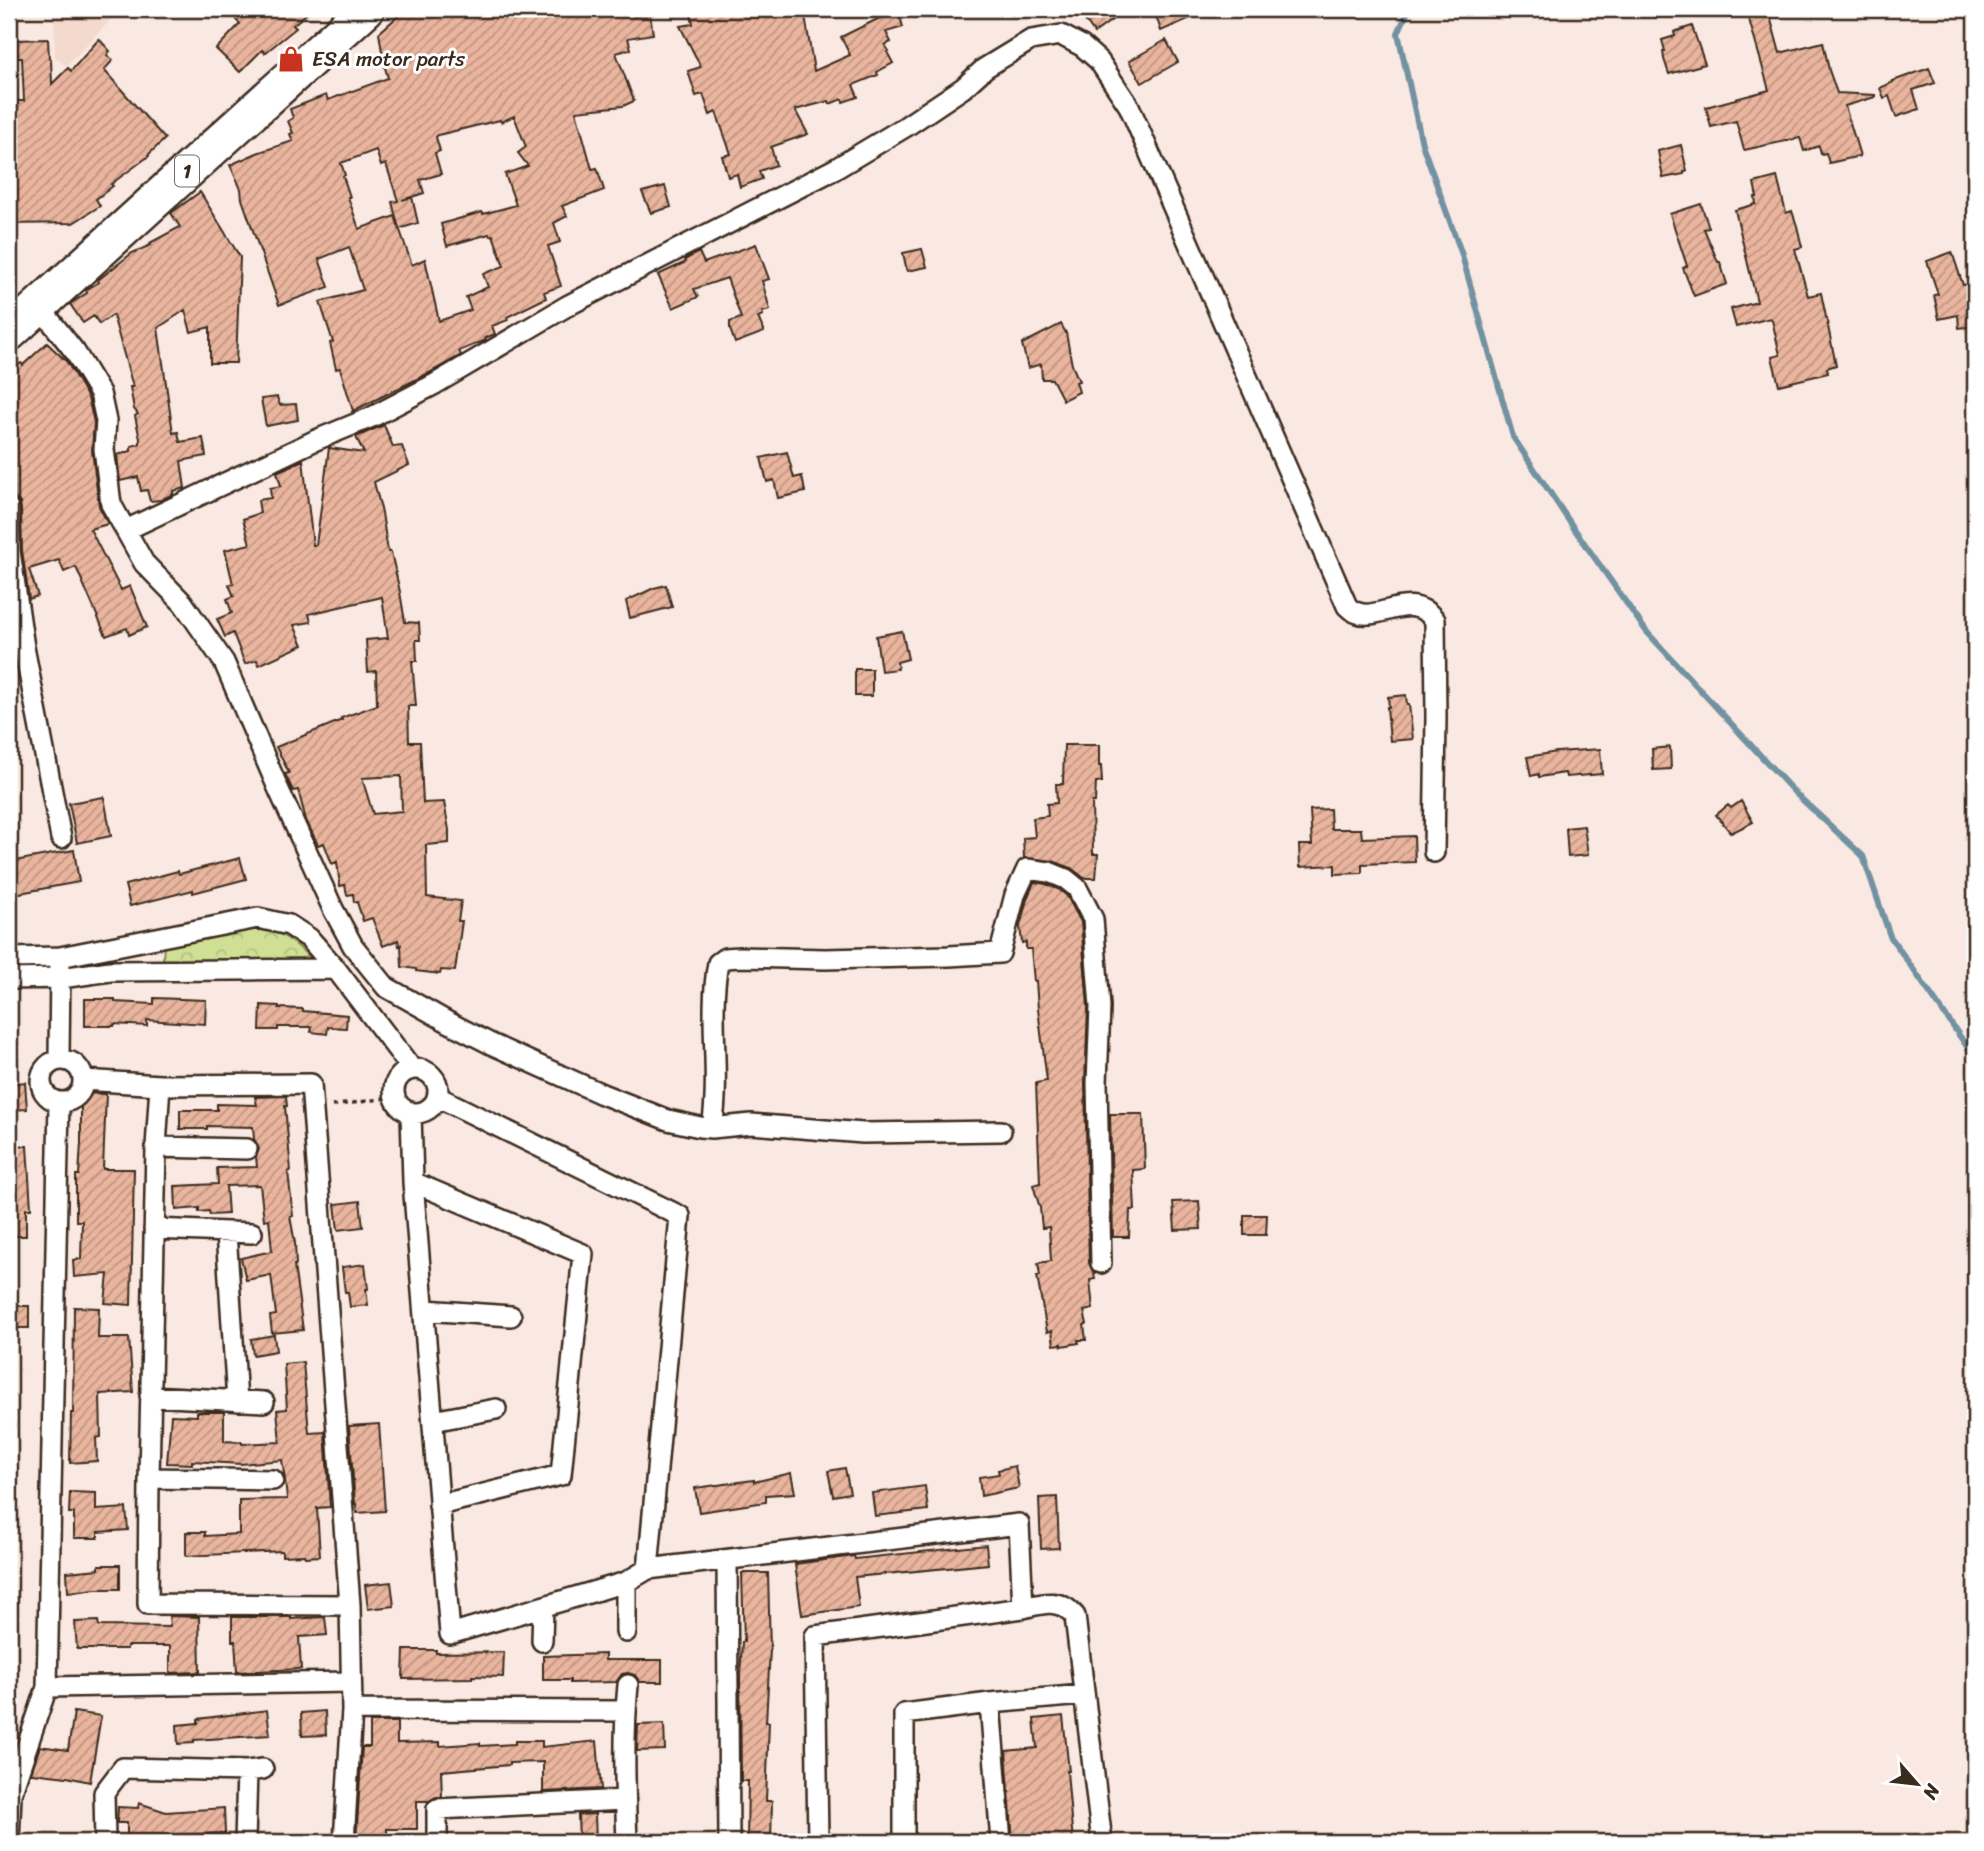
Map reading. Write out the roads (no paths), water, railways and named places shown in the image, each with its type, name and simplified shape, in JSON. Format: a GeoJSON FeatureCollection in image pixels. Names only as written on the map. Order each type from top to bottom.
{"type":"FeatureCollection","features":[{"type":"Feature","properties":{"kind":"highway","name":"1"},"geometry":{"type":"LineString","coordinates":[[9,333],[366,9]]}},
{"type":"Feature","properties":{"kind":"street"},"geometry":{"type":"LineString","coordinates":[[126,530],[316,440],[372,417],[435,384],[567,306],[835,169],[905,127],[963,88],[985,68],[1031,40],[1061,36],[1082,46],[1099,61],[1129,106],[1347,606],[1351,611],[1364,615],[1413,606],[1429,612],[1435,620],[1434,852]]}},
{"type":"Feature","properties":{"kind":"street"},"geometry":{"type":"LineString","coordinates":[[38,306],[75,352],[100,393],[106,421],[104,449],[111,504],[144,563],[183,603],[224,663],[333,909],[353,946],[386,987],[481,1038],[602,1094],[668,1120],[712,1128],[751,1124],[863,1133],[1001,1130]]}},
{"type":"Feature","properties":{"kind":"street"},"geometry":{"type":"LineString","coordinates":[[9,509],[10,551],[24,647],[61,838]]}},
{"type":"Feature","properties":{"kind":"street"},"geometry":{"type":"LineString","coordinates":[[712,1128],[716,1084],[713,988],[718,963],[725,958],[740,957],[839,959],[1000,953],[1015,895],[1027,869],[1049,872],[1066,878],[1077,888],[1093,919],[1100,1007],[1097,1083],[1101,1263]]}},
{"type":"Feature","properties":{"kind":"street"},"geometry":{"type":"LineString","coordinates":[[9,958],[60,957],[258,918],[289,925],[309,938],[336,969],[412,1069]]}},
{"type":"Feature","properties":{"kind":"street"},"geometry":{"type":"LineString","coordinates":[[59,1059],[60,957]]}},
{"type":"Feature","properties":{"kind":"street"},"geometry":{"type":"LineString","coordinates":[[9,979],[61,978],[110,971],[336,969]]}},
{"type":"Feature","properties":{"kind":"street"},"geometry":{"type":"LineString","coordinates":[[59,1059],[71,1061],[80,1069],[84,1080],[80,1092],[71,1100],[60,1102],[43,1091],[41,1081],[43,1071],[50,1063],[59,1059]]}},
{"type":"Feature","properties":{"kind":"street"},"geometry":{"type":"LineString","coordinates":[[412,1069],[423,1070],[432,1076],[438,1086],[438,1097],[432,1107],[422,1113],[411,1113],[400,1108],[394,1097],[394,1085],[401,1075],[412,1069]]}},
{"type":"Feature","properties":{"kind":"street"},"geometry":{"type":"LineString","coordinates":[[84,1080],[160,1085],[311,1084],[353,1668],[344,1842]]}},
{"type":"Feature","properties":{"kind":"street"},"geometry":{"type":"LineString","coordinates":[[160,1085],[150,1396],[148,1604],[350,1605]]}},
{"type":"Feature","properties":{"kind":"street"},"geometry":{"type":"LineString","coordinates":[[438,1097],[680,1216],[648,1569]]}},
{"type":"Feature","properties":{"kind":"street"},"geometry":{"type":"LineString","coordinates":[[9,1842],[11,1794],[47,1687],[60,1102]]}},
{"type":"Feature","properties":{"kind":"street"},"geometry":{"type":"LineString","coordinates":[[411,1113],[413,1182],[450,1634],[626,1582],[648,1569],[1019,1524],[1023,1608]]}},
{"type":"Feature","properties":{"kind":"street"},"geometry":{"type":"LineString","coordinates":[[156,1147],[247,1149]]}},
{"type":"Feature","properties":{"kind":"street"},"geometry":{"type":"LineString","coordinates":[[413,1182],[583,1254],[561,1475],[439,1505]]}},
{"type":"Feature","properties":{"kind":"street"},"geometry":{"type":"LineString","coordinates":[[154,1229],[252,1233]]}},
{"type":"Feature","properties":{"kind":"street"},"geometry":{"type":"LineString","coordinates":[[226,1232],[237,1401]]}},
{"type":"Feature","properties":{"kind":"street"},"geometry":{"type":"LineString","coordinates":[[425,1310],[511,1316]]}},
{"type":"Feature","properties":{"kind":"street"},"geometry":{"type":"LineString","coordinates":[[150,1396],[264,1402]]}},
{"type":"Feature","properties":{"kind":"street"},"geometry":{"type":"LineString","coordinates":[[433,1421],[496,1409]]}},
{"type":"Feature","properties":{"kind":"street"},"geometry":{"type":"LineString","coordinates":[[149,1478],[273,1480]]}},
{"type":"Feature","properties":{"kind":"street"},"geometry":{"type":"LineString","coordinates":[[727,1560],[729,1842]]}},
{"type":"Feature","properties":{"kind":"street"},"geometry":{"type":"LineString","coordinates":[[626,1582],[626,1632]]}},
{"type":"Feature","properties":{"kind":"street"},"geometry":{"type":"LineString","coordinates":[[818,1842],[815,1636],[1050,1602],[1068,1608],[1075,1616],[1102,1842]]}},
{"type":"Feature","properties":{"kind":"street"},"geometry":{"type":"LineString","coordinates":[[542,1641],[543,1607]]}},
{"type":"Feature","properties":{"kind":"street"},"geometry":{"type":"LineString","coordinates":[[47,1687],[351,1682]]}},
{"type":"Feature","properties":{"kind":"street"},"geometry":{"type":"LineString","coordinates":[[627,1842],[625,1711],[628,1685]]}},
{"type":"Feature","properties":{"kind":"street"},"geometry":{"type":"LineString","coordinates":[[904,1842],[904,1714],[1083,1695]]}},
{"type":"Feature","properties":{"kind":"street"},"geometry":{"type":"LineString","coordinates":[[990,1703],[1001,1842]]}},
{"type":"Feature","properties":{"kind":"street"},"geometry":{"type":"LineString","coordinates":[[352,1710],[625,1711]]}},
{"type":"Feature","properties":{"kind":"street"},"geometry":{"type":"LineString","coordinates":[[105,1842],[104,1793],[123,1768],[255,1770],[245,1842]]}},
{"type":"Feature","properties":{"kind":"street"},"geometry":{"type":"LineString","coordinates":[[438,1842],[437,1809],[625,1800]]}},
{"type":"Feature","properties":{"kind":"waterway"},"geometry":{"type":"LineString","coordinates":[[1409,9],[1398,33],[1422,144],[1461,252],[1513,437],[1646,631],[1795,793],[1863,856],[1890,936],[1975,1058]]}},
{"type":"Feature","properties":{"kind":"place","name":"ESA motor parts"},"geometry":{"type":"Point","coordinates":[291,59]}}]}
